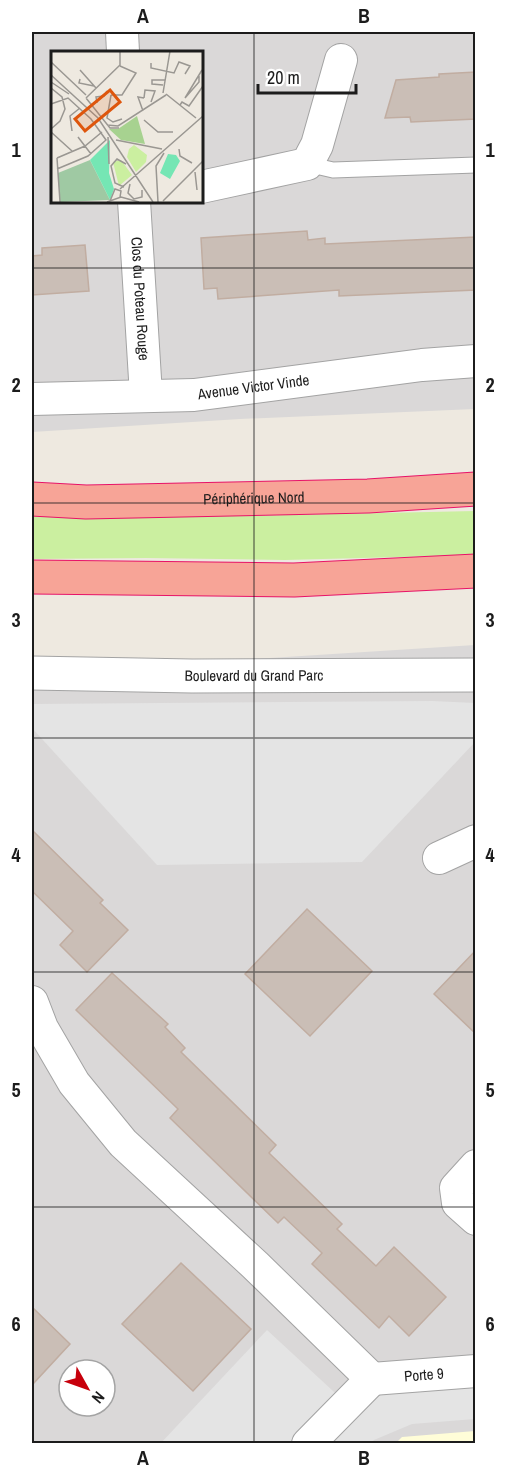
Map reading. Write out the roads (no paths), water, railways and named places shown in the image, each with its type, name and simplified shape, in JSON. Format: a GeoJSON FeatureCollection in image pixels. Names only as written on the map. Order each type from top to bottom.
{"type":"FeatureCollection","features":[{"type":"Feature","properties":{"kind":"highway","name":"Périphérique Nord"},"geometry":{"type":"LineString","coordinates":[[32,499],[86,502],[356,496],[476,489]]}},
{"type":"Feature","properties":{"kind":"highway"},"geometry":{"type":"LineString","coordinates":[[32,577],[294,580],[476,571]]}},
{"type":"Feature","properties":{"kind":"street"},"geometry":{"type":"LineString","coordinates":[[122,32],[123,51]]}},
{"type":"Feature","properties":{"kind":"street"},"geometry":{"type":"LineString","coordinates":[[202,188],[307,164],[317,146],[341,60]]}},
{"type":"Feature","properties":{"kind":"street","name":"Clos du Poteau Rouge"},"geometry":{"type":"LineString","coordinates":[[134,202],[147,395]]}},
{"type":"Feature","properties":{"kind":"street","name":"Avenue Victor Vinde"},"geometry":{"type":"LineString","coordinates":[[32,399],[194,395],[422,365],[476,361]]}},
{"type":"Feature","properties":{"kind":"street","name":"Boulevard du Grand Parc"},"geometry":{"type":"LineString","coordinates":[[32,673],[192,676],[476,675]]}},
{"type":"Feature","properties":{"kind":"street"},"geometry":{"type":"LineString","coordinates":[[439,858],[476,841]]}},
{"type":"Feature","properties":{"kind":"street"},"geometry":{"type":"LineString","coordinates":[[32,1002],[42,1028],[74,1083],[123,1143],[255,1265],[372,1379],[308,1443]]}},
{"type":"Feature","properties":{"kind":"street"},"geometry":{"type":"LineString","coordinates":[[476,1166],[456,1188],[458,1203],[476,1219]]}},
{"type":"Feature","properties":{"kind":"street","name":"Porte 9"},"geometry":{"type":"LineString","coordinates":[[372,1379],[476,1371]]}},
{"type":"Feature","properties":{"kind":"lane"},"geometry":{"type":"LineString","coordinates":[[307,164],[333,170],[476,165]]}}]}
